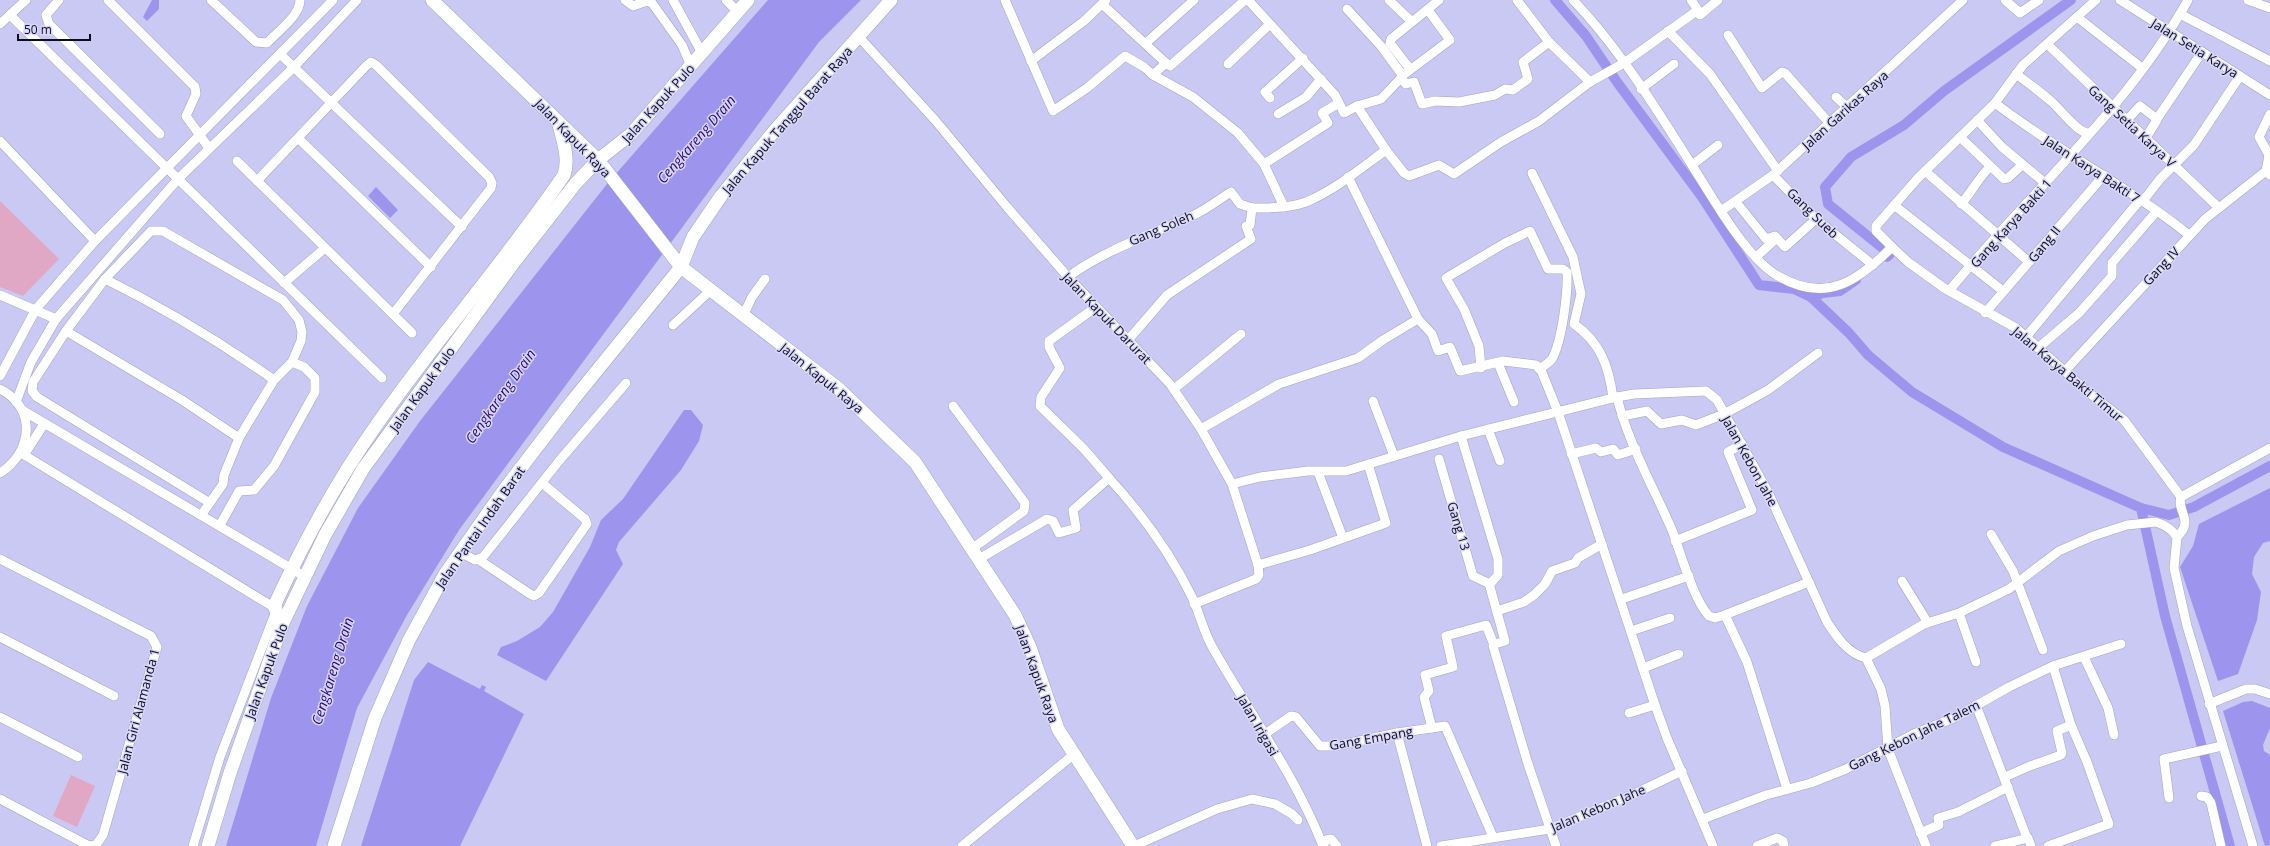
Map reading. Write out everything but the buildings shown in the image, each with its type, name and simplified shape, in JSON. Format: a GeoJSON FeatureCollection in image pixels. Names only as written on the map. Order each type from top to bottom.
{"type":"FeatureCollection","features":[{"type":"Feature","properties":{"kind":"main road","name":"Jalan Kapuk Raya"},"geometry":{"type":"LineString","coordinates":[[432,0],[602,165],[666,251],[681,267],[710,291],[839,389],[915,462],[976,554],[1022,628],[1058,729],[1073,755],[1134,846]]}},
{"type":"Feature","properties":{"kind":"main road","name":"Jalan Kapuk Pulo"},"geometry":{"type":"LineString","coordinates":[[208,846],[230,773],[282,625],[304,576],[325,535],[364,469],[515,261],[576,182],[602,165],[748,0]]}},
{"type":"Feature","properties":{"kind":"main road","name":"Jalan Kapuk Tanggul Barat Raya"},"geometry":{"type":"LineString","coordinates":[[681,267],[694,237],[721,196],[775,130],[859,37],[890,0]]}},
{"type":"Feature","properties":{"kind":"main road","name":"Jalan Kapuk Pulo"},"geometry":{"type":"LineString","coordinates":[[275,609],[292,568],[342,477],[373,431],[564,175],[566,159],[558,121]]}},
{"type":"Feature","properties":{"kind":"main road","name":"Jalan Pantai Indah Barat"},"geometry":{"type":"LineString","coordinates":[[334,846],[375,718],[414,629],[445,574],[573,400],[681,267]]}},
{"type":"Feature","properties":{"kind":"main road"},"geometry":{"type":"LineString","coordinates":[[275,609],[282,625]]}},
{"type":"Feature","properties":{"kind":"street"},"geometry":{"type":"LineString","coordinates":[[0,24],[26,0]]}},
{"type":"Feature","properties":{"kind":"street"},"geometry":{"type":"LineString","coordinates":[[59,0],[46,15],[49,24],[160,134]]}},
{"type":"Feature","properties":{"kind":"street"},"geometry":{"type":"LineString","coordinates":[[108,0],[195,87],[196,94],[186,116],[199,137],[209,148]]}},
{"type":"Feature","properties":{"kind":"street"},"geometry":{"type":"LineString","coordinates":[[211,0],[256,42],[264,44],[267,43],[294,15],[300,6],[300,0]]}},
{"type":"Feature","properties":{"kind":"street"},"geometry":{"type":"LineString","coordinates":[[0,376],[36,309],[95,240],[199,137],[333,0]]}},
{"type":"Feature","properties":{"kind":"street"},"geometry":{"type":"LineString","coordinates":[[16,402],[31,362],[56,319],[178,180],[209,148],[294,67],[357,0]]}},
{"type":"Feature","properties":{"kind":"street"},"geometry":{"type":"LineString","coordinates":[[625,0],[633,6],[647,1],[652,3],[682,45],[691,66]]}},
{"type":"Feature","properties":{"kind":"street"},"geometry":{"type":"LineString","coordinates":[[673,0],[702,53]]}},
{"type":"Feature","properties":{"kind":"street"},"geometry":{"type":"LineString","coordinates":[[726,0],[738,12]]}},
{"type":"Feature","properties":{"kind":"street"},"geometry":{"type":"LineString","coordinates":[[1005,0],[1053,112],[1087,88],[1125,56],[1144,67],[1153,75],[1193,97],[1238,133],[1264,164],[1284,207]]}},
{"type":"Feature","properties":{"kind":"street"},"geometry":{"type":"LineString","coordinates":[[1146,43],[1194,0]]}},
{"type":"Feature","properties":{"kind":"street"},"geometry":{"type":"LineString","coordinates":[[1031,61],[1084,21],[1104,2],[1170,66],[1246,0],[1303,58],[1335,95],[1346,113],[1358,106],[1381,99],[1410,69],[1450,40],[1428,10]]}},
{"type":"Feature","properties":{"kind":"street"},"geometry":{"type":"LineString","coordinates":[[1389,0],[1411,21]]}},
{"type":"Feature","properties":{"kind":"street"},"geometry":{"type":"LineString","coordinates":[[1410,69],[1390,43],[1390,39],[1439,0]]}},
{"type":"Feature","properties":{"kind":"street"},"geometry":{"type":"LineString","coordinates":[[1517,0],[1550,42],[1590,82]]}},
{"type":"Feature","properties":{"kind":"street"},"geometry":{"type":"LineString","coordinates":[[1574,0],[1598,26],[1620,64],[1641,89],[1721,211],[1756,257],[1778,276],[1816,288],[1836,288],[1860,276],[1891,248]]}},
{"type":"Feature","properties":{"kind":"street"},"geometry":{"type":"LineString","coordinates":[[1358,106],[1386,150],[1404,173],[1409,176],[1439,165],[1454,174],[1495,146],[1538,121],[1598,76],[1620,64],[1698,10],[1691,0]]}},
{"type":"Feature","properties":{"kind":"street"},"geometry":{"type":"LineString","coordinates":[[1700,15],[1718,0]]}},
{"type":"Feature","properties":{"kind":"street"},"geometry":{"type":"LineString","coordinates":[[2005,0],[2021,13],[2039,0]]}},
{"type":"Feature","properties":{"kind":"street","name":"Jalan Karya Bakti Timur"},"geometry":{"type":"LineString","coordinates":[[2096,0],[2023,65],[1995,103],[1925,171],[1894,205],[1875,229],[1891,248],[1908,262],[1950,291],[1986,313],[2016,328],[2065,372],[2124,420],[2180,501],[2185,516],[2183,528],[2177,537]]}},
{"type":"Feature","properties":{"kind":"street","name":"Jalan Setia Karya"},"geometry":{"type":"LineString","coordinates":[[2120,0],[2168,32],[2270,95]]}},
{"type":"Feature","properties":{"kind":"street","name":"Gang Karya Bakti 1"},"geometry":{"type":"LineString","coordinates":[[1950,291],[1998,234],[2072,155],[2112,107],[2168,32],[2188,0]]}},
{"type":"Feature","properties":{"kind":"street"},"geometry":{"type":"LineString","coordinates":[[2248,0],[2270,8]]}},
{"type":"Feature","properties":{"kind":"street","name":"Jalan Garikas Raya"},"geometry":{"type":"LineString","coordinates":[[1721,211],[1736,202],[1775,173],[1848,108],[1961,1]]}},
{"type":"Feature","properties":{"kind":"street"},"geometry":{"type":"LineString","coordinates":[[1347,9],[1381,46],[1406,84],[1414,82],[1422,104],[1442,101],[1459,102],[1495,95],[1505,89],[1513,90],[1528,79],[1523,62],[1550,42]]}},
{"type":"Feature","properties":{"kind":"street"},"geometry":{"type":"LineString","coordinates":[[2180,14],[2270,61]]}},
{"type":"Feature","properties":{"kind":"street"},"geometry":{"type":"LineString","coordinates":[[10,16],[382,378]]}},
{"type":"Feature","properties":{"kind":"street"},"geometry":{"type":"LineString","coordinates":[[2077,17],[2142,68]]}},
{"type":"Feature","properties":{"kind":"street"},"geometry":{"type":"LineString","coordinates":[[1228,64],[1270,24]]}},
{"type":"Feature","properties":{"kind":"street","name":"Gang Sueb"},"geometry":{"type":"LineString","coordinates":[[1668,31],[1710,74],[1775,173],[1816,219],[1873,265]]}},
{"type":"Feature","properties":{"kind":"street"},"geometry":{"type":"LineString","coordinates":[[1728,35],[1762,88],[1782,72],[1786,72],[1830,124]]}},
{"type":"Feature","properties":{"kind":"street","name":"Jalan Kapuk Darurat"},"geometry":{"type":"LineString","coordinates":[[859,37],[934,120],[1068,277],[1174,389],[1201,429],[1232,484],[1258,565]]}},
{"type":"Feature","properties":{"kind":"street","name":"Gang Setia Karya V"},"geometry":{"type":"LineString","coordinates":[[2047,44],[2126,121],[2218,207]]}},
{"type":"Feature","properties":{"kind":"street"},"geometry":{"type":"LineString","coordinates":[[2145,139],[2156,120],[2202,52]]}},
{"type":"Feature","properties":{"kind":"street"},"geometry":{"type":"LineString","coordinates":[[280,54],[462,227]]}},
{"type":"Feature","properties":{"kind":"street"},"geometry":{"type":"LineString","coordinates":[[1270,98],[1265,92],[1303,58]]}},
{"type":"Feature","properties":{"kind":"street"},"geometry":{"type":"LineString","coordinates":[[257,181],[366,66],[371,62],[376,65],[489,177],[492,183],[491,188],[462,227],[393,314]]}},
{"type":"Feature","properties":{"kind":"street"},"geometry":{"type":"LineString","coordinates":[[1153,75],[1166,63]]}},
{"type":"Feature","properties":{"kind":"street"},"geometry":{"type":"LineString","coordinates":[[1641,89],[1674,64]]}},
{"type":"Feature","properties":{"kind":"street"},"geometry":{"type":"LineString","coordinates":[[2016,74],[2053,103],[2079,128],[2086,133],[2090,133]]}},
{"type":"Feature","properties":{"kind":"street"},"geometry":{"type":"LineString","coordinates":[[2026,337],[2160,179],[2194,145],[2240,76]]}},
{"type":"Feature","properties":{"kind":"street"},"geometry":{"type":"LineString","coordinates":[[1278,114],[1306,97],[1321,79]]}},
{"type":"Feature","properties":{"kind":"street"},"geometry":{"type":"LineString","coordinates":[[1836,97],[1848,108]]}},
{"type":"Feature","properties":{"kind":"street"},"geometry":{"type":"LineString","coordinates":[[1264,164],[1328,123],[1322,113],[1339,103]]}},
{"type":"Feature","properties":{"kind":"street","name":"Jalan Karya Bakti 7"},"geometry":{"type":"LineString","coordinates":[[1995,103],[2043,138],[2104,175],[2189,235]]}},
{"type":"Feature","properties":{"kind":"street"},"geometry":{"type":"LineString","coordinates":[[2126,121],[2140,106],[2156,120]]}},
{"type":"Feature","properties":{"kind":"street"},"geometry":{"type":"LineString","coordinates":[[2268,173],[2269,155],[2259,135],[2270,114]]}},
{"type":"Feature","properties":{"kind":"street"},"geometry":{"type":"LineString","coordinates":[[1977,120],[2022,165],[2045,183]]}},
{"type":"Feature","properties":{"kind":"street"},"geometry":{"type":"LineString","coordinates":[[1960,137],[2005,180],[2022,165]]}},
{"type":"Feature","properties":{"kind":"street"},"geometry":{"type":"LineString","coordinates":[[298,138],[431,267]]}},
{"type":"Feature","properties":{"kind":"street"},"geometry":{"type":"LineString","coordinates":[[0,141],[95,240]]}},
{"type":"Feature","properties":{"kind":"street"},"geometry":{"type":"LineString","coordinates":[[1692,165],[1718,145]]}},
{"type":"Feature","properties":{"kind":"street"},"geometry":{"type":"LineString","coordinates":[[1128,339],[1166,295],[1251,239],[1246,226],[1250,225],[1252,208],[1284,207],[1305,202],[1322,194],[1386,150]]}},
{"type":"Feature","properties":{"kind":"street"},"geometry":{"type":"LineString","coordinates":[[237,161],[412,333]]}},
{"type":"Feature","properties":{"kind":"street"},"geometry":{"type":"LineString","coordinates":[[1962,204],[1990,166]]}},
{"type":"Feature","properties":{"kind":"street"},"geometry":{"type":"LineString","coordinates":[[1925,171],[2029,262]]}},
{"type":"Feature","properties":{"kind":"street"},"geometry":{"type":"LineString","coordinates":[[1532,173],[1575,264],[1581,294],[1574,324],[1585,331],[1605,359],[1615,397],[1622,416],[1706,613],[1715,618],[1810,582]]}},
{"type":"Feature","properties":{"kind":"street","name":"Gang IV"},"geometry":{"type":"LineString","coordinates":[[2065,372],[2189,235],[2218,207],[2268,173]]}},
{"type":"Feature","properties":{"kind":"street","name":"Gang II"},"geometry":{"type":"LineString","coordinates":[[1986,313],[2002,291],[2104,175]]}},
{"type":"Feature","properties":{"kind":"street"},"geometry":{"type":"LineString","coordinates":[[1348,177],[1418,319],[1432,334],[1438,351],[1450,347],[1460,371],[1481,368],[1498,363],[1525,362],[1536,365],[1539,369],[1558,412],[1570,454],[1622,599],[1631,631],[1656,705],[1713,846]]}},
{"type":"Feature","properties":{"kind":"street","name":"Gang Soleh"},"geometry":{"type":"LineString","coordinates":[[1068,277],[1089,262],[1106,255],[1123,245],[1196,214],[1230,192],[1240,204],[1252,208]]}},
{"type":"Feature","properties":{"kind":"street"},"geometry":{"type":"LineString","coordinates":[[1736,202],[1766,239],[1774,236],[1784,247],[1787,247],[1816,219]]}},
{"type":"Feature","properties":{"kind":"street"},"geometry":{"type":"LineString","coordinates":[[1894,205],[2002,291]]}},
{"type":"Feature","properties":{"kind":"street"},"geometry":{"type":"LineString","coordinates":[[2038,348],[2079,313],[2112,276],[2112,263],[2156,212]]}},
{"type":"Feature","properties":{"kind":"street"},"geometry":{"type":"LineString","coordinates":[[202,514],[210,503],[223,484],[224,475],[239,438],[274,380],[292,362],[301,341],[302,332],[299,320],[283,300],[163,230],[151,231],[105,279],[66,331],[33,382],[32,391],[37,398],[210,503]]}},
{"type":"Feature","properties":{"kind":"street"},"geometry":{"type":"LineString","coordinates":[[1481,368],[1479,346],[1464,309],[1446,278],[1504,242],[1530,231],[1548,269],[1563,269],[1567,272],[1567,284],[1560,332],[1552,359],[1539,369]]}},
{"type":"Feature","properties":{"kind":"street"},"geometry":{"type":"LineString","coordinates":[[1756,257],[1776,238]]}},
{"type":"Feature","properties":{"kind":"street"},"geometry":{"type":"LineString","coordinates":[[284,283],[325,248]]}},
{"type":"Feature","properties":{"kind":"street"},"geometry":{"type":"LineString","coordinates":[[105,279],[168,312],[224,345],[274,380]]}},
{"type":"Feature","properties":{"kind":"street"},"geometry":{"type":"LineString","coordinates":[[743,316],[752,297],[765,279]]}},
{"type":"Feature","properties":{"kind":"street"},"geometry":{"type":"LineString","coordinates":[[673,325],[710,291]]}},
{"type":"Feature","properties":{"kind":"street"},"geometry":{"type":"LineString","coordinates":[[0,295],[36,309],[56,319]]}},
{"type":"Feature","properties":{"kind":"street","name":"Jalan Irigasi"},"geometry":{"type":"LineString","coordinates":[[1096,307],[1049,343],[1060,368],[1042,398],[1040,406],[1084,449],[1139,512],[1186,586],[1212,647],[1265,734],[1312,820],[1322,846],[1326,840],[1331,839],[1337,846]]}},
{"type":"Feature","properties":{"kind":"street"},"geometry":{"type":"LineString","coordinates":[[1201,429],[1279,384],[1358,358],[1383,340],[1418,319]]}},
{"type":"Feature","properties":{"kind":"street"},"geometry":{"type":"LineString","coordinates":[[66,331],[182,400],[239,438]]}},
{"type":"Feature","properties":{"kind":"street"},"geometry":{"type":"LineString","coordinates":[[1174,389],[1241,334]]}},
{"type":"Feature","properties":{"kind":"street"},"geometry":{"type":"LineString","coordinates":[[1622,416],[1647,411],[1661,424],[1682,420],[1693,426],[1724,414],[1768,390],[1818,353]]}},
{"type":"Feature","properties":{"kind":"street"},"geometry":{"type":"LineString","coordinates":[[220,525],[239,491],[254,490],[274,466],[315,392],[315,378],[304,367],[292,362]]}},
{"type":"Feature","properties":{"kind":"street"},"geometry":{"type":"LineString","coordinates":[[1498,363],[1514,402]]}},
{"type":"Feature","properties":{"kind":"street"},"geometry":{"type":"LineString","coordinates":[[479,560],[626,383]]}},
{"type":"Feature","properties":{"kind":"street"},"geometry":{"type":"LineString","coordinates":[[0,389],[16,402],[22,410],[44,424],[202,514],[304,576]]}},
{"type":"Feature","properties":{"kind":"street","name":"Jalan Kebon Jahe"},"geometry":{"type":"LineString","coordinates":[[1232,484],[1260,477],[1346,471],[1461,436],[1615,397],[1634,394],[1706,392],[1717,400],[1768,492],[1810,582],[1820,609],[1836,635],[1857,656],[1866,658]]}},
{"type":"Feature","properties":{"kind":"street"},"geometry":{"type":"LineString","coordinates":[[1374,401],[1394,456]]}},
{"type":"Feature","properties":{"kind":"street"},"geometry":{"type":"LineString","coordinates":[[953,406],[1025,503],[1024,511],[976,554]]}},
{"type":"Feature","properties":{"kind":"street"},"geometry":{"type":"LineString","coordinates":[[22,410],[26,432],[23,454]]}},
{"type":"Feature","properties":{"kind":"street"},"geometry":{"type":"LineString","coordinates":[[0,473],[11,466],[23,454],[44,424]]}},
{"type":"Feature","properties":{"kind":"street"},"geometry":{"type":"LineString","coordinates":[[1488,429],[1500,461]]}},
{"type":"Feature","properties":{"kind":"street"},"geometry":{"type":"LineString","coordinates":[[1461,436],[1498,559],[1498,575],[1490,584],[1505,641],[1494,645]]}},
{"type":"Feature","properties":{"kind":"street"},"geometry":{"type":"LineString","coordinates":[[1676,541],[1712,528],[1752,510],[1728,452],[1742,444]]}},
{"type":"Feature","properties":{"kind":"street"},"geometry":{"type":"LineString","coordinates":[[1570,454],[1596,448],[1601,452],[1614,449],[1618,455],[1636,449]]}},
{"type":"Feature","properties":{"kind":"street"},"geometry":{"type":"LineString","coordinates":[[2180,501],[2270,448]]}},
{"type":"Feature","properties":{"kind":"street"},"geometry":{"type":"LineString","coordinates":[[23,454],[275,609],[220,757],[193,846]]}},
{"type":"Feature","properties":{"kind":"street","name":"Gang 13"},"geometry":{"type":"LineString","coordinates":[[1439,459],[1473,576],[1490,584]]}},
{"type":"Feature","properties":{"kind":"street"},"geometry":{"type":"LineString","coordinates":[[1194,604],[1256,579],[1259,575],[1258,565],[1386,523],[1368,464]]}},
{"type":"Feature","properties":{"kind":"street"},"geometry":{"type":"LineString","coordinates":[[1318,472],[1343,538]]}},
{"type":"Feature","properties":{"kind":"street"},"geometry":{"type":"LineString","coordinates":[[976,554],[1047,519],[1053,521],[1059,533],[1076,528],[1073,510],[1109,478]]}},
{"type":"Feature","properties":{"kind":"street"},"geometry":{"type":"LineString","coordinates":[[460,552],[472,559],[479,560],[530,594],[534,596],[539,593],[586,524],[585,519],[542,483]]}},
{"type":"Feature","properties":{"kind":"street"},"geometry":{"type":"LineString","coordinates":[[1926,846],[1888,749],[1887,722],[1884,700],[1881,689],[1866,658],[1892,641],[1928,623],[1959,613],[2009,589],[2059,551],[2093,536],[2133,524],[2156,522],[2168,527],[2177,537],[2175,576],[2187,626],[2220,747],[2253,846]]}},
{"type":"Feature","properties":{"kind":"street"},"geometry":{"type":"LineString","coordinates":[[1991,534],[2018,582],[2043,650]]}},
{"type":"Feature","properties":{"kind":"street"},"geometry":{"type":"LineString","coordinates":[[1497,611],[1529,599],[1545,584],[1552,571],[1575,563],[1578,558],[1602,544]]}},
{"type":"Feature","properties":{"kind":"street","name":"Jalan Giri Alamanda 1"},"geometry":{"type":"LineString","coordinates":[[0,559],[151,636],[157,647],[104,834],[96,845],[89,846],[0,800]]}},
{"type":"Feature","properties":{"kind":"street"},"geometry":{"type":"LineString","coordinates":[[1622,599],[1689,576]]}},
{"type":"Feature","properties":{"kind":"street"},"geometry":{"type":"LineString","coordinates":[[1902,581],[1928,623]]}},
{"type":"Feature","properties":{"kind":"street"},"geometry":{"type":"LineString","coordinates":[[1959,613],[1976,662]]}},
{"type":"Feature","properties":{"kind":"street"},"geometry":{"type":"LineString","coordinates":[[1725,615],[1748,662],[1787,789]]}},
{"type":"Feature","properties":{"kind":"street"},"geometry":{"type":"LineString","coordinates":[[1631,631],[1670,618]]}},
{"type":"Feature","properties":{"kind":"street"},"geometry":{"type":"LineString","coordinates":[[1432,728],[1424,697],[1429,691],[1426,675],[1453,667],[1446,636],[1486,625],[1494,645],[1528,764],[1556,846]]}},
{"type":"Feature","properties":{"kind":"street"},"geometry":{"type":"LineString","coordinates":[[0,637],[114,696]]}},
{"type":"Feature","properties":{"kind":"street","name":"Gang Kebon Jahe Talem"},"geometry":{"type":"LineString","coordinates":[[1703,819],[1766,795],[1811,783],[1888,749],[1914,734],[1956,717],[1976,705],[2053,666],[2121,644]]}},
{"type":"Feature","properties":{"kind":"street"},"geometry":{"type":"LineString","coordinates":[[1643,668],[1679,654]]}},
{"type":"Feature","properties":{"kind":"street"},"geometry":{"type":"LineString","coordinates":[[2084,656],[2108,708],[2114,735]]}},
{"type":"Feature","properties":{"kind":"street"},"geometry":{"type":"LineString","coordinates":[[2048,846],[2109,824],[2087,762],[2071,725],[2053,666]]}},
{"type":"Feature","properties":{"kind":"street"},"geometry":{"type":"LineString","coordinates":[[2209,704],[2246,689],[2255,688],[2270,694]]}},
{"type":"Feature","properties":{"kind":"street"},"geometry":{"type":"LineString","coordinates":[[1629,713],[1656,705]]}},
{"type":"Feature","properties":{"kind":"street"},"geometry":{"type":"LineString","coordinates":[[1976,705],[2029,842],[1995,846]]}},
{"type":"Feature","properties":{"kind":"street","name":"Gang Empang"},"geometry":{"type":"LineString","coordinates":[[1265,734],[1291,716],[1296,717],[1320,746],[1335,746],[1397,733],[1445,726],[1448,729],[1493,837]]}},
{"type":"Feature","properties":{"kind":"street"},"geometry":{"type":"LineString","coordinates":[[0,717],[78,757]]}},
{"type":"Feature","properties":{"kind":"street"},"geometry":{"type":"LineString","coordinates":[[2005,777],[2061,755],[2062,753],[2057,731],[2071,725]]}},
{"type":"Feature","properties":{"kind":"street"},"geometry":{"type":"LineString","coordinates":[[1397,733],[1427,846]]}},
{"type":"Feature","properties":{"kind":"street"},"geometry":{"type":"LineString","coordinates":[[2169,798],[2164,759],[2220,747]]}},
{"type":"Feature","properties":{"kind":"street"},"geometry":{"type":"LineString","coordinates":[[962,846],[1073,755]]}},
{"type":"Feature","properties":{"kind":"street","name":"Jalan Kebon Jahe"},"geometry":{"type":"LineString","coordinates":[[1441,846],[1480,843],[1493,837],[1550,830],[1632,795],[1682,771]]}},
{"type":"Feature","properties":{"kind":"street"},"geometry":{"type":"LineString","coordinates":[[1920,833],[1939,825],[1938,818],[1958,812],[2008,787]]}},
{"type":"Feature","properties":{"kind":"street"},"geometry":{"type":"LineString","coordinates":[[2201,796],[2207,797],[2211,803],[2221,846]]}},
{"type":"Feature","properties":{"kind":"street"},"geometry":{"type":"LineString","coordinates":[[1134,846],[1217,808],[1252,799],[1275,804],[1292,814],[1298,820]]}},
{"type":"Feature","properties":{"kind":"street"},"geometry":{"type":"LineString","coordinates":[[1757,846],[1777,838],[1783,841],[1784,846]]}},
{"type":"Feature","properties":{"kind":"shaded area"},"geometry":{"type":"Polygon","coordinates":[[[0,201],[59,259],[23,296],[0,287],[0,201]]]}},
{"type":"Feature","properties":{"kind":"shaded area"},"geometry":{"type":"Polygon","coordinates":[[[71,775],[95,786],[77,827],[53,816],[71,775]]]}},
{"type":"Feature","properties":{"kind":"water"},"geometry":{"type":"Polygon","coordinates":[[[152,0],[159,0],[159,9],[147,21],[143,17],[152,0]]]}},
{"type":"Feature","properties":{"kind":"water","name":"Cengkareng Drain"},"geometry":{"type":"Polygon","coordinates":[[[768,0],[861,0],[819,42],[459,530],[407,615],[357,708],[316,846],[226,846],[271,698],[307,606],[358,508],[420,421],[607,184],[768,0]]]}},
{"type":"Feature","properties":{"kind":"water"},"geometry":{"type":"Polygon","coordinates":[[[376,187],[398,210],[390,218],[368,196],[376,187]]]}},
{"type":"Feature","properties":{"kind":"water"},"geometry":{"type":"Polygon","coordinates":[[[684,410],[691,410],[703,425],[699,441],[681,470],[619,542],[616,550],[623,564],[546,681],[497,655],[501,647],[517,641],[540,627],[553,612],[590,547],[601,520],[623,499],[684,410]]]}},
{"type":"Feature","properties":{"kind":"water"},"geometry":{"type":"Polygon","coordinates":[[[2270,488],[2270,541],[2263,543],[2254,557],[2252,574],[2261,592],[2257,620],[2238,674],[2218,681],[2180,567],[2193,546],[2199,524],[2270,488]]]}},
{"type":"Feature","properties":{"kind":"water"},"geometry":{"type":"Polygon","coordinates":[[[428,662],[480,689],[482,685],[486,687],[484,691],[524,714],[460,846],[361,846],[414,680],[428,662]]]}},
{"type":"Feature","properties":{"kind":"water"},"geometry":{"type":"Polygon","coordinates":[[[2252,701],[2270,708],[2270,728],[2263,745],[2264,751],[2270,755],[2270,845],[2265,846],[2223,711],[2243,702],[2252,701]]]}},
{"type":"Feature","properties":{"kind":"waterway"},"geometry":{"type":"LineString","coordinates":[[1555,0],[1586,36],[1617,82],[1702,197],[1759,285],[1794,289],[1811,297],[1849,333],[1868,355],[1912,392],[2003,447],[2141,508],[2165,616],[2230,846]]}},
{"type":"Feature","properties":{"kind":"waterway"},"geometry":{"type":"LineString","coordinates":[[1887,257],[1890,254],[1828,204],[1825,187],[1851,157],[1904,125],[1944,91],[2071,0]]}},
{"type":"Feature","properties":{"kind":"waterway"},"geometry":{"type":"LineString","coordinates":[[1811,297],[1823,293],[1840,291],[1856,280]]}},
{"type":"Feature","properties":{"kind":"waterway"},"geometry":{"type":"LineString","coordinates":[[2141,508],[2169,515],[2194,507],[2270,466]]}}]}
